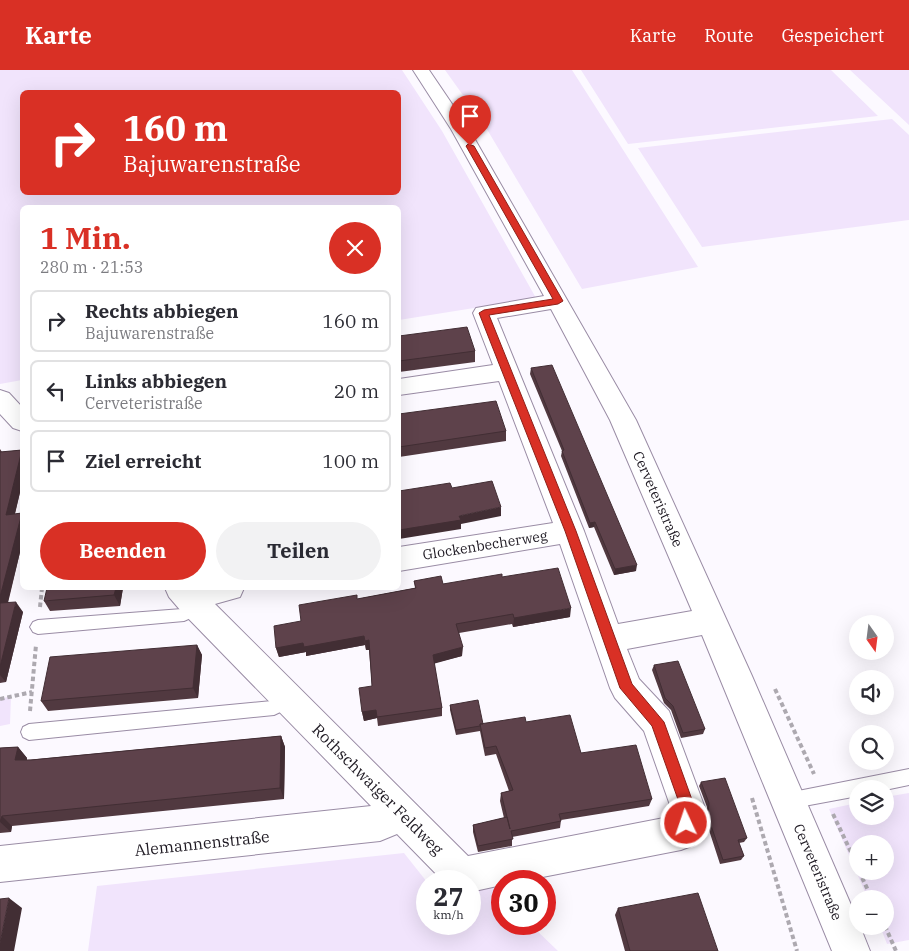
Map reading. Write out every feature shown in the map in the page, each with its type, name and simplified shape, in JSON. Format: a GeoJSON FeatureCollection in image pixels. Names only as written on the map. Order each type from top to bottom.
{"type":"FeatureCollection","features":[{"type":"Feature","properties":{"kind":"street","name":"Cerveteristraße"},"geometry":{"type":"LineString","coordinates":[[421,70],[460,129],[623,420],[711,620],[851,951]]}},
{"type":"Feature","properties":{"kind":"street"},"geometry":{"type":"LineString","coordinates":[[558,301],[484,313],[570,531],[609,639],[711,620]]}},
{"type":"Feature","properties":{"kind":"street"},"geometry":{"type":"LineString","coordinates":[[401,387],[508,371]]}},
{"type":"Feature","properties":{"kind":"street"},"geometry":{"type":"LineString","coordinates":[[0,398],[20,420]]}},
{"type":"Feature","properties":{"kind":"street","name":"Glockenbecherweg"},"geometry":{"type":"LineString","coordinates":[[401,560],[570,531]]}},
{"type":"Feature","properties":{"kind":"street"},"geometry":{"type":"LineString","coordinates":[[190,599],[215,590]]}},
{"type":"Feature","properties":{"kind":"street","name":"Rothschwaiger Feldweg"},"geometry":{"type":"LineString","coordinates":[[190,599],[462,875],[681,832],[686,823],[688,808],[657,722],[626,688],[609,639]]}},
{"type":"Feature","properties":{"kind":"street","name":"Alemannenstraße"},"geometry":{"type":"LineString","coordinates":[[0,864],[380,823],[402,814]]}},
{"type":"Feature","properties":{"kind":"lane"},"geometry":{"type":"LineString","coordinates":[[38,627],[184,614],[190,599]]}},
{"type":"Feature","properties":{"kind":"lane"},"geometry":{"type":"LineString","coordinates":[[29,732],[274,708],[289,700]]}},
{"type":"Feature","properties":{"kind":"lane"},"geometry":{"type":"LineString","coordinates":[[788,801],[909,777]]}},
{"type":"Feature","properties":{"kind":"path"},"geometry":{"type":"LineString","coordinates":[[29,732],[38,627]]}},
{"type":"Feature","properties":{"kind":"path"},"geometry":{"type":"LineString","coordinates":[[0,699],[32,692]]}},
{"type":"Feature","properties":{"kind":"path"},"geometry":{"type":"LineString","coordinates":[[749,789],[797,951]]}},
{"type":"Feature","properties":{"kind":"path"},"geometry":{"type":"LineString","coordinates":[[889,935],[896,951]]}},
{"type":"Feature","properties":{"kind":"shaded area"},"geometry":{"type":"Polygon","coordinates":[[[0,70],[402,70],[442,131],[536,298],[401,320],[401,205],[20,205],[20,380],[0,384],[0,70]]]}},
{"type":"Feature","properties":{"kind":"shaded area"},"geometry":{"type":"Polygon","coordinates":[[[445,70],[572,70],[698,267],[582,289],[485,126],[445,70]]]}},
{"type":"Feature","properties":{"kind":"shaded area"},"geometry":{"type":"Polygon","coordinates":[[[581,70],[831,70],[878,116],[628,144],[581,70]]]}},
{"type":"Feature","properties":{"kind":"shaded area"},"geometry":{"type":"Polygon","coordinates":[[[850,70],[909,70],[909,125],[850,70]]]}},
{"type":"Feature","properties":{"kind":"shaded area"},"geometry":{"type":"Polygon","coordinates":[[[892,119],[909,135],[909,220],[702,247],[638,148],[892,119]]]}},
{"type":"Feature","properties":{"kind":"shaded area"},"geometry":{"type":"Polygon","coordinates":[[[11,696],[10,724],[0,726],[0,699],[11,696]]]}},
{"type":"Feature","properties":{"kind":"shaded area"},"geometry":{"type":"Polygon","coordinates":[[[909,793],[909,940],[887,944],[884,935],[894,935],[894,890],[864,890],[860,880],[894,880],[894,835],[849,835],[849,855],[829,809],[849,805],[849,825],[894,825],[894,796],[909,793]]]}},
{"type":"Feature","properties":{"kind":"shaded area"},"geometry":{"type":"Polygon","coordinates":[[[404,853],[417,870],[416,935],[481,935],[481,889],[491,888],[491,935],[541,935],[558,951],[88,951],[97,886],[404,853]]]}},
{"type":"Feature","properties":{"kind":"building"},"geometry":{"type":"Polygon","coordinates":[[[467,327],[475,351],[401,361],[401,336],[467,327]]]}},
{"type":"Feature","properties":{"kind":"building"},"geometry":{"type":"Polygon","coordinates":[[[552,365],[637,565],[615,569],[595,522],[590,523],[562,451],[564,450],[531,368],[552,365]]]}},
{"type":"Feature","properties":{"kind":"building"},"geometry":{"type":"Polygon","coordinates":[[[496,401],[506,431],[401,447],[401,414],[496,401]]]}},
{"type":"Feature","properties":{"kind":"building"},"geometry":{"type":"Polygon","coordinates":[[[20,450],[20,458],[6,515],[20,513],[20,521],[0,597],[0,452],[20,450]]]}},
{"type":"Feature","properties":{"kind":"building"},"geometry":{"type":"Polygon","coordinates":[[[492,481],[501,507],[459,516],[461,520],[401,530],[401,491],[450,483],[452,488],[492,481]]]}},
{"type":"Feature","properties":{"kind":"building"},"geometry":{"type":"Polygon","coordinates":[[[558,568],[571,608],[514,618],[513,614],[456,624],[463,647],[433,655],[442,708],[377,717],[376,710],[362,712],[359,688],[372,686],[369,640],[365,641],[364,636],[304,647],[303,643],[276,648],[274,626],[301,621],[299,605],[357,595],[357,599],[416,588],[414,581],[441,576],[443,584],[502,574],[502,577],[558,568]]]}},
{"type":"Feature","properties":{"kind":"building"},"geometry":{"type":"Polygon","coordinates":[[[47,590],[115,590],[114,595],[44,601],[47,590]]]}},
{"type":"Feature","properties":{"kind":"building"},"geometry":{"type":"Polygon","coordinates":[[[16,602],[0,667],[0,603],[16,602]]]}},
{"type":"Feature","properties":{"kind":"building"},"geometry":{"type":"Polygon","coordinates":[[[197,645],[193,688],[41,701],[50,657],[197,645]]]}},
{"type":"Feature","properties":{"kind":"building"},"geometry":{"type":"Polygon","coordinates":[[[678,661],[705,729],[683,733],[673,706],[665,698],[654,665],[678,661]]]}},
{"type":"Feature","properties":{"kind":"building"},"geometry":{"type":"Polygon","coordinates":[[[478,700],[483,724],[456,730],[450,705],[478,700]]]}},
{"type":"Feature","properties":{"kind":"building"},"geometry":{"type":"Polygon","coordinates":[[[570,715],[581,753],[636,745],[652,799],[559,814],[561,821],[511,831],[513,839],[478,846],[473,825],[507,817],[501,793],[513,790],[496,746],[485,748],[480,724],[525,717],[526,722],[570,715]]]}},
{"type":"Feature","properties":{"kind":"building"},"geometry":{"type":"Polygon","coordinates":[[[281,736],[280,788],[2,816],[0,822],[0,748],[18,747],[15,760],[31,760],[281,736]]]}},
{"type":"Feature","properties":{"kind":"building"},"geometry":{"type":"Polygon","coordinates":[[[725,778],[747,838],[738,840],[744,856],[723,860],[708,817],[709,803],[701,782],[725,778]]]}},
{"type":"Feature","properties":{"kind":"building"},"geometry":{"type":"Polygon","coordinates":[[[698,893],[718,951],[630,951],[618,908],[698,893]]]}},
{"type":"Feature","properties":{"kind":"building"},"geometry":{"type":"Polygon","coordinates":[[[9,898],[0,943],[0,899],[9,898]]]}},
{"type":"Feature","properties":{"kind":"route"},"geometry":{"type":"LineString","coordinates":[[470,146],[558,301],[484,313],[570,531],[626,688],[657,722],[688,808],[686,823]]}}]}
